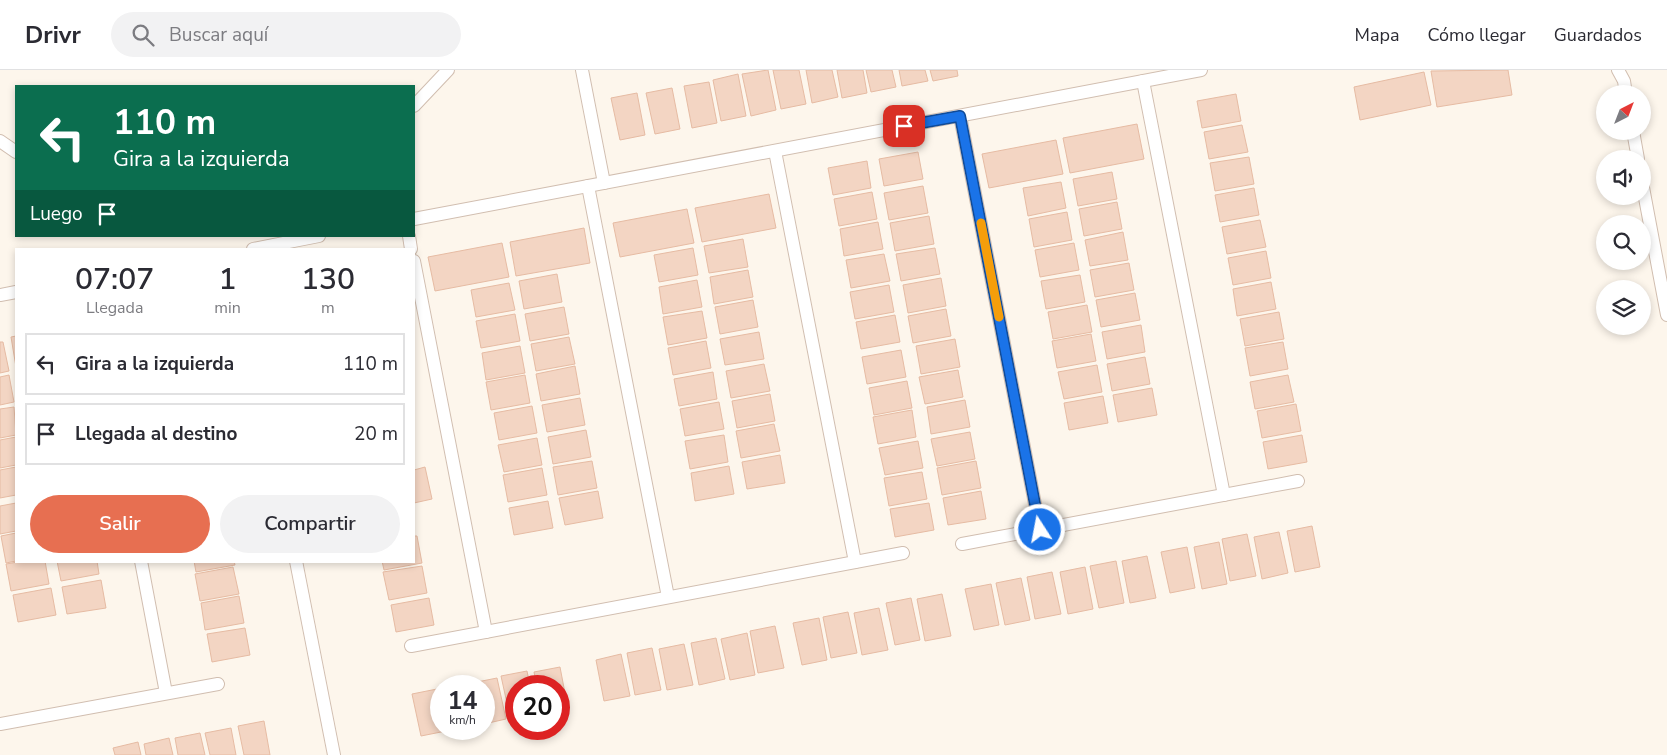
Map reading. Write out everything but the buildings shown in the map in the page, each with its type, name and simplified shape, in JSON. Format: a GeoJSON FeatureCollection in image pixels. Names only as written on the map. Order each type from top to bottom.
{"type":"FeatureCollection","features":[{"type":"Feature","properties":{"kind":"lane"},"geometry":{"type":"LineString","coordinates":[[415,105],[448,70]]}},
{"type":"Feature","properties":{"kind":"lane"},"geometry":{"type":"LineString","coordinates":[[582,70],[604,183]]}},
{"type":"Feature","properties":{"kind":"lane"},"geometry":{"type":"LineString","coordinates":[[415,218],[1201,70]]}},
{"type":"Feature","properties":{"kind":"lane"},"geometry":{"type":"LineString","coordinates":[[1618,70],[1625,85]]}},
{"type":"Feature","properties":{"kind":"lane"},"geometry":{"type":"LineString","coordinates":[[1143,81],[1224,495]]}},
{"type":"Feature","properties":{"kind":"lane"},"geometry":{"type":"LineString","coordinates":[[960,116],[1040,530]]}},
{"type":"Feature","properties":{"kind":"lane"},"geometry":{"type":"LineString","coordinates":[[0,141],[15,151]]}},
{"type":"Feature","properties":{"kind":"lane"},"geometry":{"type":"LineString","coordinates":[[776,150],[855,562]]}},
{"type":"Feature","properties":{"kind":"lane"},"geometry":{"type":"LineString","coordinates":[[588,186],[668,597]]}},
{"type":"Feature","properties":{"kind":"lane"},"geometry":{"type":"LineString","coordinates":[[1646,205],[1667,315]]}},
{"type":"Feature","properties":{"kind":"lane"},"geometry":{"type":"LineString","coordinates":[[256,248],[278,240],[309,237]]}},
{"type":"Feature","properties":{"kind":"lane"},"geometry":{"type":"LineString","coordinates":[[415,266],[486,632]]}},
{"type":"Feature","properties":{"kind":"lane"},"geometry":{"type":"LineString","coordinates":[[0,295],[15,292]]}},
{"type":"Feature","properties":{"kind":"lane"},"geometry":{"type":"LineString","coordinates":[[962,544],[1298,481]]}},
{"type":"Feature","properties":{"kind":"lane"},"geometry":{"type":"LineString","coordinates":[[411,646],[903,553]]}},
{"type":"Feature","properties":{"kind":"lane"},"geometry":{"type":"LineString","coordinates":[[141,563],[166,694]]}},
{"type":"Feature","properties":{"kind":"lane"},"geometry":{"type":"LineString","coordinates":[[296,563],[334,755]]}},
{"type":"Feature","properties":{"kind":"lane"},"geometry":{"type":"LineString","coordinates":[[0,724],[218,684]]}},
{"type":"Feature","properties":{"kind":"slow traffic"},"geometry":{"type":"LineString","coordinates":[[981,223],[999,317]]}},
{"type":"Feature","properties":{"kind":"route"},"geometry":{"type":"LineString","coordinates":[[904,126],[960,116],[1040,530]]}}]}
